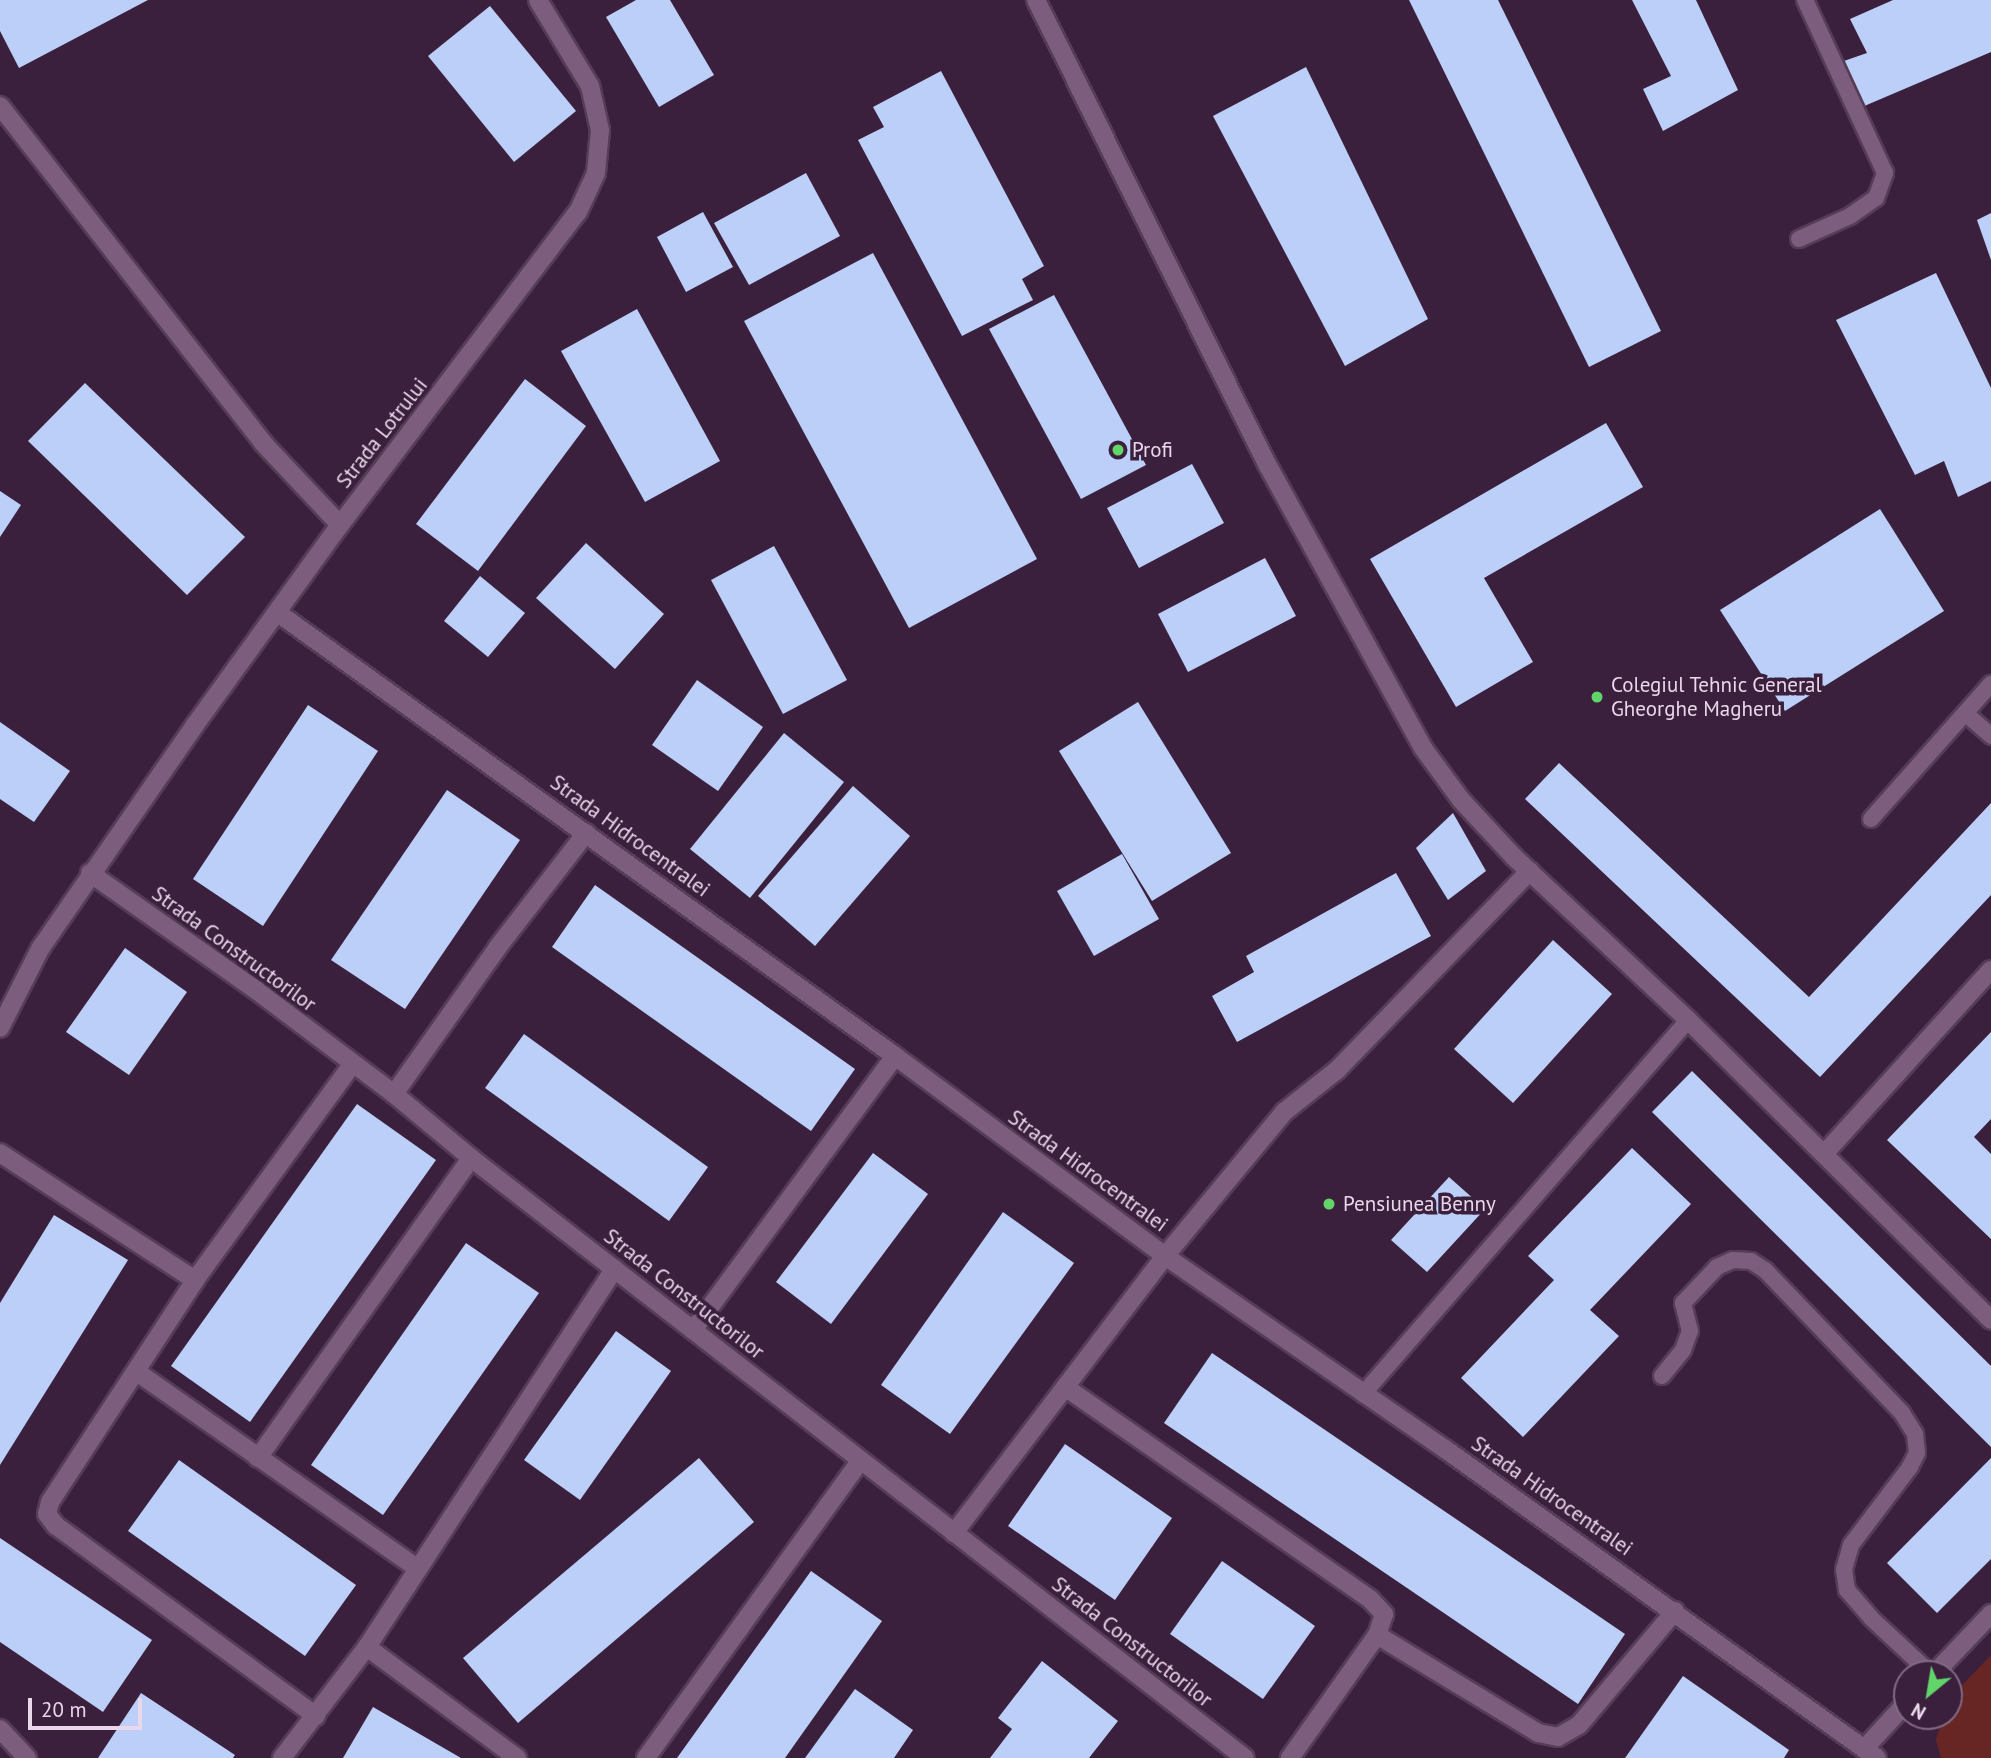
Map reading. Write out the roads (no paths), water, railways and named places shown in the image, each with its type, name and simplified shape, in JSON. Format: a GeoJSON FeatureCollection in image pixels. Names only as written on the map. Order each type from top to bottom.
{"type":"FeatureCollection","features":[{"type":"Feature","properties":{"kind":"street","name":"Strada Lotrului"},"geometry":{"type":"LineString","coordinates":[[0,1028],[40,949],[90,873],[340,526],[578,212],[596,173],[600,130],[590,86],[538,0]]}},
{"type":"Feature","properties":{"kind":"street"},"geometry":{"type":"LineString","coordinates":[[1036,0],[1267,464],[1423,748],[1461,800],[1530,872],[1688,1020],[1991,1320]]}},
{"type":"Feature","properties":{"kind":"street"},"geometry":{"type":"LineString","coordinates":[[0,106],[263,443],[340,526]]}},
{"type":"Feature","properties":{"kind":"street","name":"Strada Hidrocentralei"},"geometry":{"type":"LineString","coordinates":[[278,613],[586,832],[1165,1256],[1675,1611],[1870,1754]]}},
{"type":"Feature","properties":{"kind":"street"},"geometry":{"type":"LineString","coordinates":[[394,1094],[498,947],[586,832]]}},
{"type":"Feature","properties":{"kind":"street"},"geometry":{"type":"LineString","coordinates":[[954,1533],[1165,1256],[1284,1112],[1337,1070],[1530,872]]}},
{"type":"Feature","properties":{"kind":"street","name":"Strada Constructorilor"},"geometry":{"type":"LineString","coordinates":[[90,873],[256,990],[352,1065],[394,1094],[471,1158],[1245,1758]]}},
{"type":"Feature","properties":{"kind":"street"},"geometry":{"type":"LineString","coordinates":[[1824,1154],[1991,970]]}},
{"type":"Feature","properties":{"kind":"street"},"geometry":{"type":"LineString","coordinates":[[693,1330],[895,1056]]}},
{"type":"Feature","properties":{"kind":"street"},"geometry":{"type":"LineString","coordinates":[[316,1716],[56,1526],[47,1514],[50,1502],[195,1280],[352,1065]]}},
{"type":"Feature","properties":{"kind":"street"},"geometry":{"type":"LineString","coordinates":[[0,1153],[195,1280]]}},
{"type":"Feature","properties":{"kind":"street"},"geometry":{"type":"LineString","coordinates":[[258,1458],[471,1158]]}},
{"type":"Feature","properties":{"kind":"street"},"geometry":{"type":"LineString","coordinates":[[282,1758],[367,1647],[614,1269]]}},
{"type":"Feature","properties":{"kind":"street"},"geometry":{"type":"LineString","coordinates":[[137,1372],[418,1569]]}},
{"type":"Feature","properties":{"kind":"street"},"geometry":{"type":"LineString","coordinates":[[1065,1387],[1370,1599],[1384,1614],[1377,1635],[1290,1758]]}},
{"type":"Feature","properties":{"kind":"street"},"geometry":{"type":"LineString","coordinates":[[646,1758],[862,1460]]}},
{"type":"Feature","properties":{"kind":"street"},"geometry":{"type":"LineString","coordinates":[[1377,1635],[1538,1733],[1558,1737],[1579,1726],[1675,1611]]}},
{"type":"Feature","properties":{"kind":"street"},"geometry":{"type":"LineString","coordinates":[[1946,1660],[1991,1614]]}},
{"type":"Feature","properties":{"kind":"street"},"geometry":{"type":"LineString","coordinates":[[367,1647],[517,1758]]}},
{"type":"Feature","properties":{"kind":"street"},"geometry":{"type":"LineString","coordinates":[[1870,1754],[1893,1722]]}},
{"type":"Feature","properties":{"kind":"street"},"geometry":{"type":"LineString","coordinates":[[0,1729],[27,1758]]}},
{"type":"Feature","properties":{"kind":"lane"},"geometry":{"type":"LineString","coordinates":[[1799,239],[1850,216],[1876,198],[1885,173],[1805,0]]}},
{"type":"Feature","properties":{"kind":"lane"},"geometry":{"type":"LineString","coordinates":[[1871,819],[1991,684]]}},
{"type":"Feature","properties":{"kind":"lane"},"geometry":{"type":"LineString","coordinates":[[1965,713],[1991,736]]}},
{"type":"Feature","properties":{"kind":"lane"},"geometry":{"type":"LineString","coordinates":[[1363,1394],[1688,1020]]}},
{"type":"Feature","properties":{"kind":"lane"},"geometry":{"type":"LineString","coordinates":[[1662,1376],[1683,1350],[1690,1332],[1683,1304],[1717,1267],[1733,1260],[1751,1261],[1765,1270],[1902,1413],[1915,1434],[1917,1453],[1910,1468],[1851,1545],[1844,1569],[1847,1590],[1871,1618],[1917,1660]]}},
{"type":"Feature","properties":{"kind":"place","name":"Profi"},"geometry":{"type":"Point","coordinates":[1118,450]}},
{"type":"Feature","properties":{"kind":"place","name":"Colegiul Tehnic General Gheorghe Magheru"},"geometry":{"type":"Point","coordinates":[1597,697]}},
{"type":"Feature","properties":{"kind":"place","name":"Pensiunea Benny"},"geometry":{"type":"Point","coordinates":[1329,1204]}}]}
